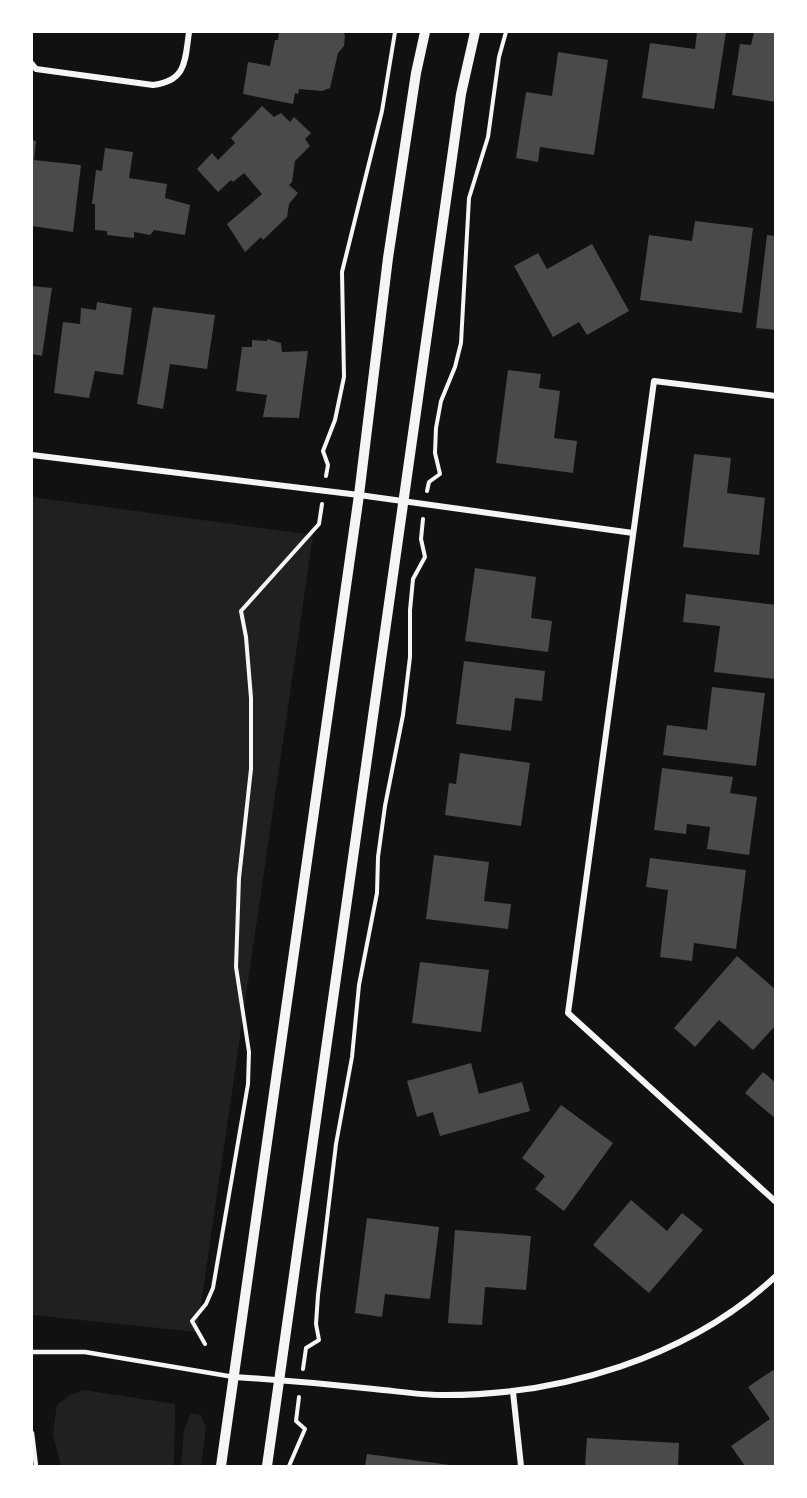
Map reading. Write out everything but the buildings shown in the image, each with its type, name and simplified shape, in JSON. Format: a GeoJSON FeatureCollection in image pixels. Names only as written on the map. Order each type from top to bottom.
{"type":"FeatureCollection","features":[{"type":"Feature","properties":{"kind":"street"},"geometry":{"type":"LineString","coordinates":[[32,63],[36,69],[153,85],[168,83],[183,69],[189,32]]}},
{"type":"Feature","properties":{"kind":"street"},"geometry":{"type":"LineString","coordinates":[[221,1467],[359,495],[388,258],[416,73],[425,32]]}},
{"type":"Feature","properties":{"kind":"street"},"geometry":{"type":"LineString","coordinates":[[267,1467],[460,94],[475,32]]}},
{"type":"Feature","properties":{"kind":"street"},"geometry":{"type":"LineString","coordinates":[[776,396],[654,381],[568,1013],[776,1202]]}},
{"type":"Feature","properties":{"kind":"street"},"geometry":{"type":"LineString","coordinates":[[32,455],[359,495],[633,533]]}},
{"type":"Feature","properties":{"kind":"street"},"geometry":{"type":"LineString","coordinates":[[234,1377],[441,1395],[513,1392],[589,1378],[707,1328],[758,1293],[776,1276]]}},
{"type":"Feature","properties":{"kind":"street"},"geometry":{"type":"LineString","coordinates":[[513,1392],[521,1467]]}},
{"type":"Feature","properties":{"kind":"lane"},"geometry":{"type":"LineString","coordinates":[[32,1352],[85,1352],[234,1377]]}},
{"type":"Feature","properties":{"kind":"lane"},"geometry":{"type":"LineString","coordinates":[[32,1433],[36,1467]]}},
{"type":"Feature","properties":{"kind":"path"},"geometry":{"type":"LineString","coordinates":[[205,1344],[192,1322],[206,1304],[213,1288],[248,1084],[249,1052],[236,967],[239,878],[251,769],[250,698],[246,637],[241,611],[319,524],[328,465],[323,451],[335,420],[344,377],[342,272],[381,111],[395,32]]}},
{"type":"Feature","properties":{"kind":"path"},"geometry":{"type":"LineString","coordinates":[[289,1467],[304,1429],[296,1421],[306,1348],[319,1340],[316,1324],[317,1305],[335,1154],[351,1057],[359,985],[377,893],[378,857],[385,806],[403,715],[410,657],[410,610],[413,579],[425,557],[421,539],[429,482],[440,474],[435,453],[436,428],[441,401],[455,367],[461,343],[469,198],[488,137],[499,57],[506,32]]}},
{"type":"Feature","properties":{"kind":"shaded area"},"geometry":{"type":"Polygon","coordinates":[[[32,497],[313,535],[197,1332],[32,1315],[32,497]]]}},
{"type":"Feature","properties":{"kind":"shaded area"},"geometry":{"type":"Polygon","coordinates":[[[84,1390],[175,1404],[174,1466],[61,1466],[53,1434],[57,1405],[70,1395],[84,1390]]]}},
{"type":"Feature","properties":{"kind":"shaded area"},"geometry":{"type":"Polygon","coordinates":[[[191,1413],[201,1415],[206,1427],[201,1466],[181,1466],[184,1430],[191,1413]]]}}]}
